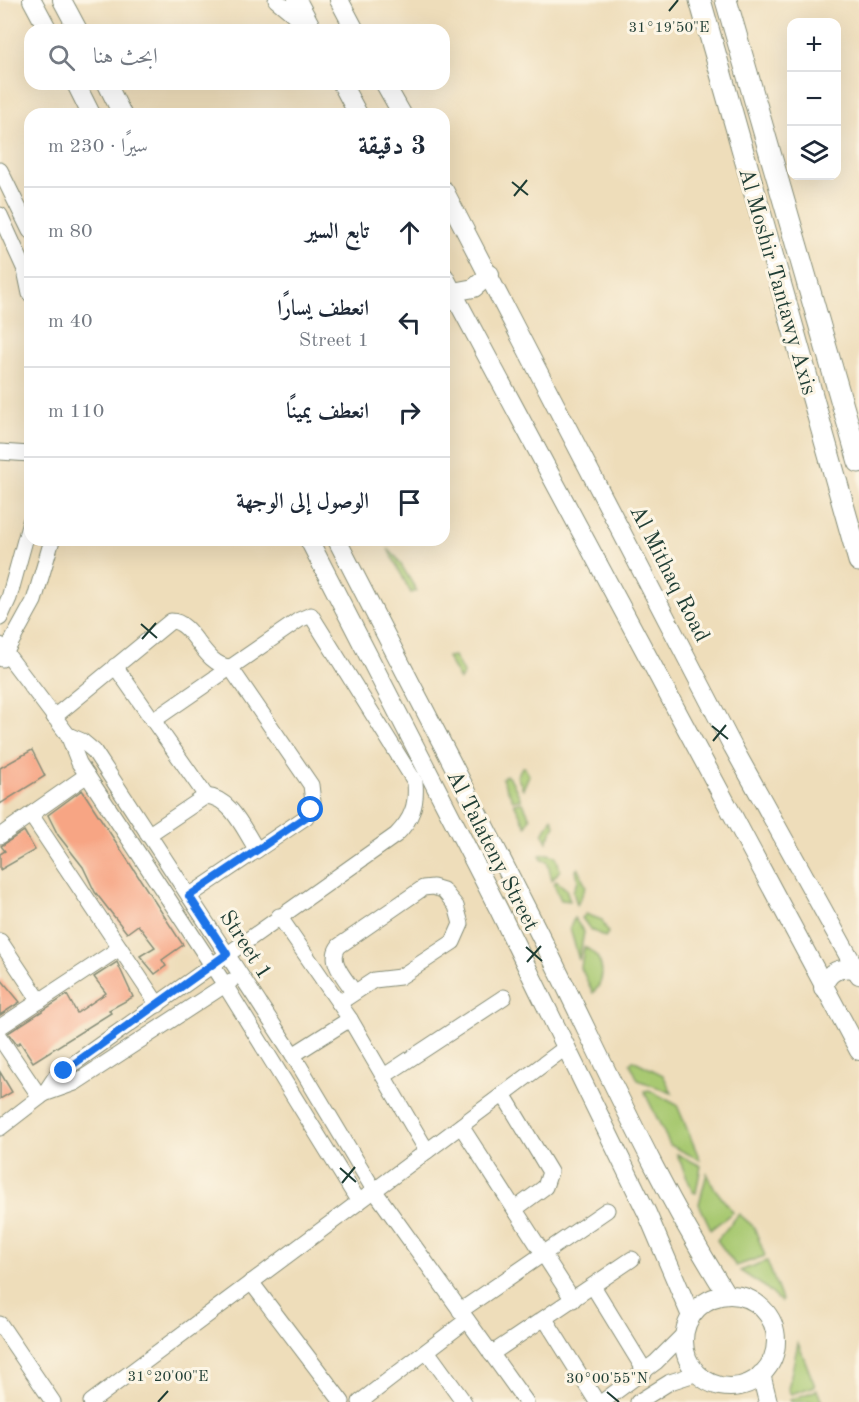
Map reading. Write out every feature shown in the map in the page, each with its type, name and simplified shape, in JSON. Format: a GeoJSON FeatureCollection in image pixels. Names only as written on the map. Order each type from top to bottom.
{"type":"FeatureCollection","features":[{"type":"Feature","properties":{"kind":"highway","name":"Al Moshir Tantawy Axis"},"geometry":{"type":"LineString","coordinates":[[700,0],[859,561]]}},
{"type":"Feature","properties":{"kind":"highway","name":"Al Moshir Tantawy Axis"},"geometry":{"type":"LineString","coordinates":[[726,0],[859,462]]}},
{"type":"Feature","properties":{"kind":"main road"},"geometry":{"type":"LineString","coordinates":[[32,0],[45,24]]}},
{"type":"Feature","properties":{"kind":"main road"},"geometry":{"type":"LineString","coordinates":[[62,0],[75,24]]}},
{"type":"Feature","properties":{"kind":"main road"},"geometry":{"type":"LineString","coordinates":[[297,0],[310,24]]}},
{"type":"Feature","properties":{"kind":"main road"},"geometry":{"type":"LineString","coordinates":[[339,0],[352,24]]}},
{"type":"Feature","properties":{"kind":"main road"},"geometry":{"type":"LineString","coordinates":[[79,90],[89,108]]}},
{"type":"Feature","properties":{"kind":"main road"},"geometry":{"type":"LineString","coordinates":[[110,90],[120,108]]}},
{"type":"Feature","properties":{"kind":"main road"},"geometry":{"type":"LineString","coordinates":[[345,90],[355,108]]}},
{"type":"Feature","properties":{"kind":"main road"},"geometry":{"type":"LineString","coordinates":[[389,90],[399,108]]}},
{"type":"Feature","properties":{"kind":"main road","name":"Al Mithaq Road"},"geometry":{"type":"LineString","coordinates":[[450,201],[734,747],[857,972]]}},
{"type":"Feature","properties":{"kind":"main road"},"geometry":{"type":"LineString","coordinates":[[453,292],[474,288],[490,274]]}},
{"type":"Feature","properties":{"kind":"main road"},"geometry":{"type":"LineString","coordinates":[[450,287],[823,988],[859,1051]]}},
{"type":"Feature","properties":{"kind":"main road","name":"Al Talateny Street"},"geometry":{"type":"LineString","coordinates":[[312,546],[499,910],[651,1222],[691,1316]]}},
{"type":"Feature","properties":{"kind":"main road","name":"Al Talateny Street"},"geometry":{"type":"LineString","coordinates":[[341,546],[494,844],[663,1182],[727,1295]]}},
{"type":"Feature","properties":{"kind":"main road"},"geometry":{"type":"LineString","coordinates":[[704,762],[734,747]]}},
{"type":"Feature","properties":{"kind":"main road"},"geometry":{"type":"LineString","coordinates":[[823,988],[828,975],[834,971],[857,972]]}},
{"type":"Feature","properties":{"kind":"main road"},"geometry":{"type":"LineString","coordinates":[[727,1295],[754,1302],[772,1323],[775,1350],[761,1374],[745,1384],[717,1384],[698,1373],[688,1359],[685,1333],[691,1316],[703,1304],[727,1295]]}},
{"type":"Feature","properties":{"kind":"main road"},"geometry":{"type":"LineString","coordinates":[[761,1374],[768,1402]]}},
{"type":"Feature","properties":{"kind":"main road"},"geometry":{"type":"LineString","coordinates":[[717,1384],[726,1402]]}},
{"type":"Feature","properties":{"kind":"street"},"geometry":{"type":"LineString","coordinates":[[276,0],[306,24]]}},
{"type":"Feature","properties":{"kind":"street"},"geometry":{"type":"LineString","coordinates":[[0,170],[24,219]]}},
{"type":"Feature","properties":{"kind":"street"},"geometry":{"type":"LineString","coordinates":[[0,214],[24,268]]}},
{"type":"Feature","properties":{"kind":"street"},"geometry":{"type":"LineString","coordinates":[[0,452],[24,454]]}},
{"type":"Feature","properties":{"kind":"street"},"geometry":{"type":"LineString","coordinates":[[0,618],[9,598],[24,544]]}},
{"type":"Feature","properties":{"kind":"street"},"geometry":{"type":"LineString","coordinates":[[2,653],[34,601],[50,546]]}},
{"type":"Feature","properties":{"kind":"street"},"geometry":{"type":"LineString","coordinates":[[0,1128],[42,1095],[56,1076],[158,1005],[279,915],[396,835],[410,818],[416,797],[415,782],[311,615],[299,620],[154,720]]}},
{"type":"Feature","properties":{"kind":"street"},"geometry":{"type":"LineString","coordinates":[[54,717],[167,622],[175,621],[182,624],[209,657],[223,667],[230,667]]}},
{"type":"Feature","properties":{"kind":"street","name":"Street 1"},"geometry":{"type":"LineString","coordinates":[[2,653],[68,735],[87,775],[225,985],[359,1202]]}},
{"type":"Feature","properties":{"kind":"street"},"geometry":{"type":"LineString","coordinates":[[115,666],[206,796]]}},
{"type":"Feature","properties":{"kind":"street"},"geometry":{"type":"LineString","coordinates":[[189,896],[306,817],[313,802],[311,785],[230,667]]}},
{"type":"Feature","properties":{"kind":"street","name":"Street 1"},"geometry":{"type":"LineString","coordinates":[[68,735],[82,741],[94,751],[293,1055],[374,1190],[526,1402]]}},
{"type":"Feature","properties":{"kind":"street"},"geometry":{"type":"LineString","coordinates":[[1,835],[87,775]]}},
{"type":"Feature","properties":{"kind":"street"},"geometry":{"type":"LineString","coordinates":[[148,835],[206,796],[216,797],[225,802],[257,850]]}},
{"type":"Feature","properties":{"kind":"street"},"geometry":{"type":"LineString","coordinates":[[31,815],[158,1005]]}},
{"type":"Feature","properties":{"kind":"street"},"geometry":{"type":"LineString","coordinates":[[339,1003],[374,980],[400,977],[453,942],[460,931],[460,918],[448,894],[439,888],[423,888],[339,946],[334,952],[334,960],[354,992]]}},
{"type":"Feature","properties":{"kind":"street"},"geometry":{"type":"LineString","coordinates":[[279,915],[350,1019],[428,1151]]}},
{"type":"Feature","properties":{"kind":"street"},"geometry":{"type":"LineString","coordinates":[[0,941],[40,1001]]}},
{"type":"Feature","properties":{"kind":"street"},"geometry":{"type":"LineString","coordinates":[[0,1028],[120,948]]}},
{"type":"Feature","properties":{"kind":"street"},"geometry":{"type":"LineString","coordinates":[[42,1095],[75,1083],[240,974]]}},
{"type":"Feature","properties":{"kind":"street"},"geometry":{"type":"LineString","coordinates":[[384,1076],[504,997]]}},
{"type":"Feature","properties":{"kind":"street"},"geometry":{"type":"LineString","coordinates":[[293,1055],[350,1019]]}},
{"type":"Feature","properties":{"kind":"street"},"geometry":{"type":"LineString","coordinates":[[2,1043],[42,1095]]}},
{"type":"Feature","properties":{"kind":"street"},"geometry":{"type":"LineString","coordinates":[[91,1402],[565,1048]]}},
{"type":"Feature","properties":{"kind":"street"},"geometry":{"type":"LineString","coordinates":[[503,1094],[550,1172],[545,1187],[515,1209]]}},
{"type":"Feature","properties":{"kind":"street"},"geometry":{"type":"LineString","coordinates":[[461,1126],[573,1300]]}},
{"type":"Feature","properties":{"kind":"street"},"geometry":{"type":"LineString","coordinates":[[360,1402],[427,1351],[464,1316],[544,1254],[607,1210]]}},
{"type":"Feature","properties":{"kind":"street"},"geometry":{"type":"LineString","coordinates":[[491,1354],[632,1259]]}},
{"type":"Feature","properties":{"kind":"street"},"geometry":{"type":"LineString","coordinates":[[251,1282],[342,1402]]}},
{"type":"Feature","properties":{"kind":"street"},"geometry":{"type":"LineString","coordinates":[[593,1286],[645,1371]]}},
{"type":"Feature","properties":{"kind":"street"},"geometry":{"type":"LineString","coordinates":[[545,1319],[597,1402]]}},
{"type":"Feature","properties":{"kind":"street"},"geometry":{"type":"LineString","coordinates":[[2,1330],[53,1402]]}},
{"type":"Feature","properties":{"kind":"street"},"geometry":{"type":"LineString","coordinates":[[602,1402],[645,1371],[685,1333]]}},
{"type":"Feature","properties":{"kind":"street"},"geometry":{"type":"LineString","coordinates":[[427,1351],[464,1402]]}},
{"type":"Feature","properties":{"kind":"street"},"geometry":{"type":"LineString","coordinates":[[638,1402],[670,1382],[698,1373]]}},
{"type":"Feature","properties":{"kind":"green space"},"geometry":{"type":"Polygon","coordinates":[[[388,549],[397,558],[417,591],[411,593],[388,549]]]}},
{"type":"Feature","properties":{"kind":"green space"},"geometry":{"type":"Polygon","coordinates":[[[454,656],[464,674],[460,680],[447,657],[454,656]]]}},
{"type":"Feature","properties":{"kind":"green space"},"geometry":{"type":"Polygon","coordinates":[[[522,767],[529,775],[523,789],[517,776],[522,767]]]}},
{"type":"Feature","properties":{"kind":"green space"},"geometry":{"type":"Polygon","coordinates":[[[506,775],[512,781],[521,800],[513,800],[502,779],[506,775]]]}},
{"type":"Feature","properties":{"kind":"green space"},"geometry":{"type":"Polygon","coordinates":[[[514,803],[523,803],[530,818],[526,826],[514,803]]]}},
{"type":"Feature","properties":{"kind":"green space"},"geometry":{"type":"Polygon","coordinates":[[[552,818],[555,825],[547,842],[543,834],[552,818]]]}},
{"type":"Feature","properties":{"kind":"green space"},"geometry":{"type":"Polygon","coordinates":[[[540,855],[556,856],[560,870],[552,880],[547,861],[542,860],[540,855]]]}},
{"type":"Feature","properties":{"kind":"green space"},"geometry":{"type":"Polygon","coordinates":[[[578,868],[586,887],[577,905],[573,891],[578,881],[576,870],[578,868]]]}},
{"type":"Feature","properties":{"kind":"green space"},"geometry":{"type":"Polygon","coordinates":[[[556,881],[566,889],[570,901],[561,900],[554,885],[556,881]]]}},
{"type":"Feature","properties":{"kind":"green space"},"geometry":{"type":"Polygon","coordinates":[[[586,914],[602,920],[608,933],[605,937],[590,929],[582,918],[586,914]]]}},
{"type":"Feature","properties":{"kind":"green space"},"geometry":{"type":"Polygon","coordinates":[[[574,918],[584,932],[579,960],[570,928],[574,918]]]}},
{"type":"Feature","properties":{"kind":"green space"},"geometry":{"type":"Polygon","coordinates":[[[584,947],[596,955],[601,967],[601,981],[593,993],[581,968],[584,947]]]}},
{"type":"Feature","properties":{"kind":"green space"},"geometry":{"type":"Polygon","coordinates":[[[633,1060],[663,1075],[672,1093],[638,1080],[630,1063],[633,1060]]]}},
{"type":"Feature","properties":{"kind":"green space"},"geometry":{"type":"Polygon","coordinates":[[[649,1090],[677,1105],[700,1160],[670,1145],[644,1091],[649,1090]]]}},
{"type":"Feature","properties":{"kind":"green space"},"geometry":{"type":"Polygon","coordinates":[[[677,1154],[701,1166],[696,1193],[693,1192],[677,1154]]]}},
{"type":"Feature","properties":{"kind":"green space"},"geometry":{"type":"Polygon","coordinates":[[[707,1173],[715,1189],[733,1212],[711,1229],[699,1204],[707,1173]]]}},
{"type":"Feature","properties":{"kind":"green space"},"geometry":{"type":"Polygon","coordinates":[[[739,1214],[754,1227],[765,1256],[736,1266],[717,1240],[739,1214]]]}},
{"type":"Feature","properties":{"kind":"green space"},"geometry":{"type":"Polygon","coordinates":[[[767,1261],[781,1302],[765,1287],[740,1271],[767,1261]]]}},
{"type":"Feature","properties":{"kind":"green space"},"geometry":{"type":"Polygon","coordinates":[[[798,1343],[815,1386],[791,1394],[788,1389],[798,1343]]]}},
{"type":"Feature","properties":{"kind":"green space"},"geometry":{"type":"Polygon","coordinates":[[[817,1390],[822,1402],[791,1402],[790,1400],[817,1390]]]}},
{"type":"Feature","properties":{"kind":"building"},"geometry":{"type":"Polygon","coordinates":[[[32,750],[45,776],[0,804],[0,768],[32,750]]]}},
{"type":"Feature","properties":{"kind":"building"},"geometry":{"type":"Polygon","coordinates":[[[82,790],[183,945],[162,960],[166,966],[155,974],[140,956],[155,947],[138,925],[127,933],[95,892],[83,867],[58,835],[48,815],[82,790]]]}},
{"type":"Feature","properties":{"kind":"building"},"geometry":{"type":"Polygon","coordinates":[[[24,831],[35,850],[0,870],[0,854],[5,851],[1,846],[24,831]]]}},
{"type":"Feature","properties":{"kind":"building"},"geometry":{"type":"Polygon","coordinates":[[[117,962],[133,997],[109,1010],[111,1013],[33,1062],[20,1042],[17,1045],[8,1033],[67,995],[77,1013],[106,993],[94,977],[117,962]]]}},
{"type":"Feature","properties":{"kind":"building"},"geometry":{"type":"Polygon","coordinates":[[[0,978],[20,1002],[0,1015],[0,978]]]}},
{"type":"Feature","properties":{"kind":"building"},"geometry":{"type":"Polygon","coordinates":[[[0,1072],[12,1092],[0,1099],[0,1072]]]}},
{"type":"Feature","properties":{"kind":"route"},"geometry":{"type":"LineString","coordinates":[[64,1071],[227,954],[189,896],[306,817],[311,810]]}}]}
